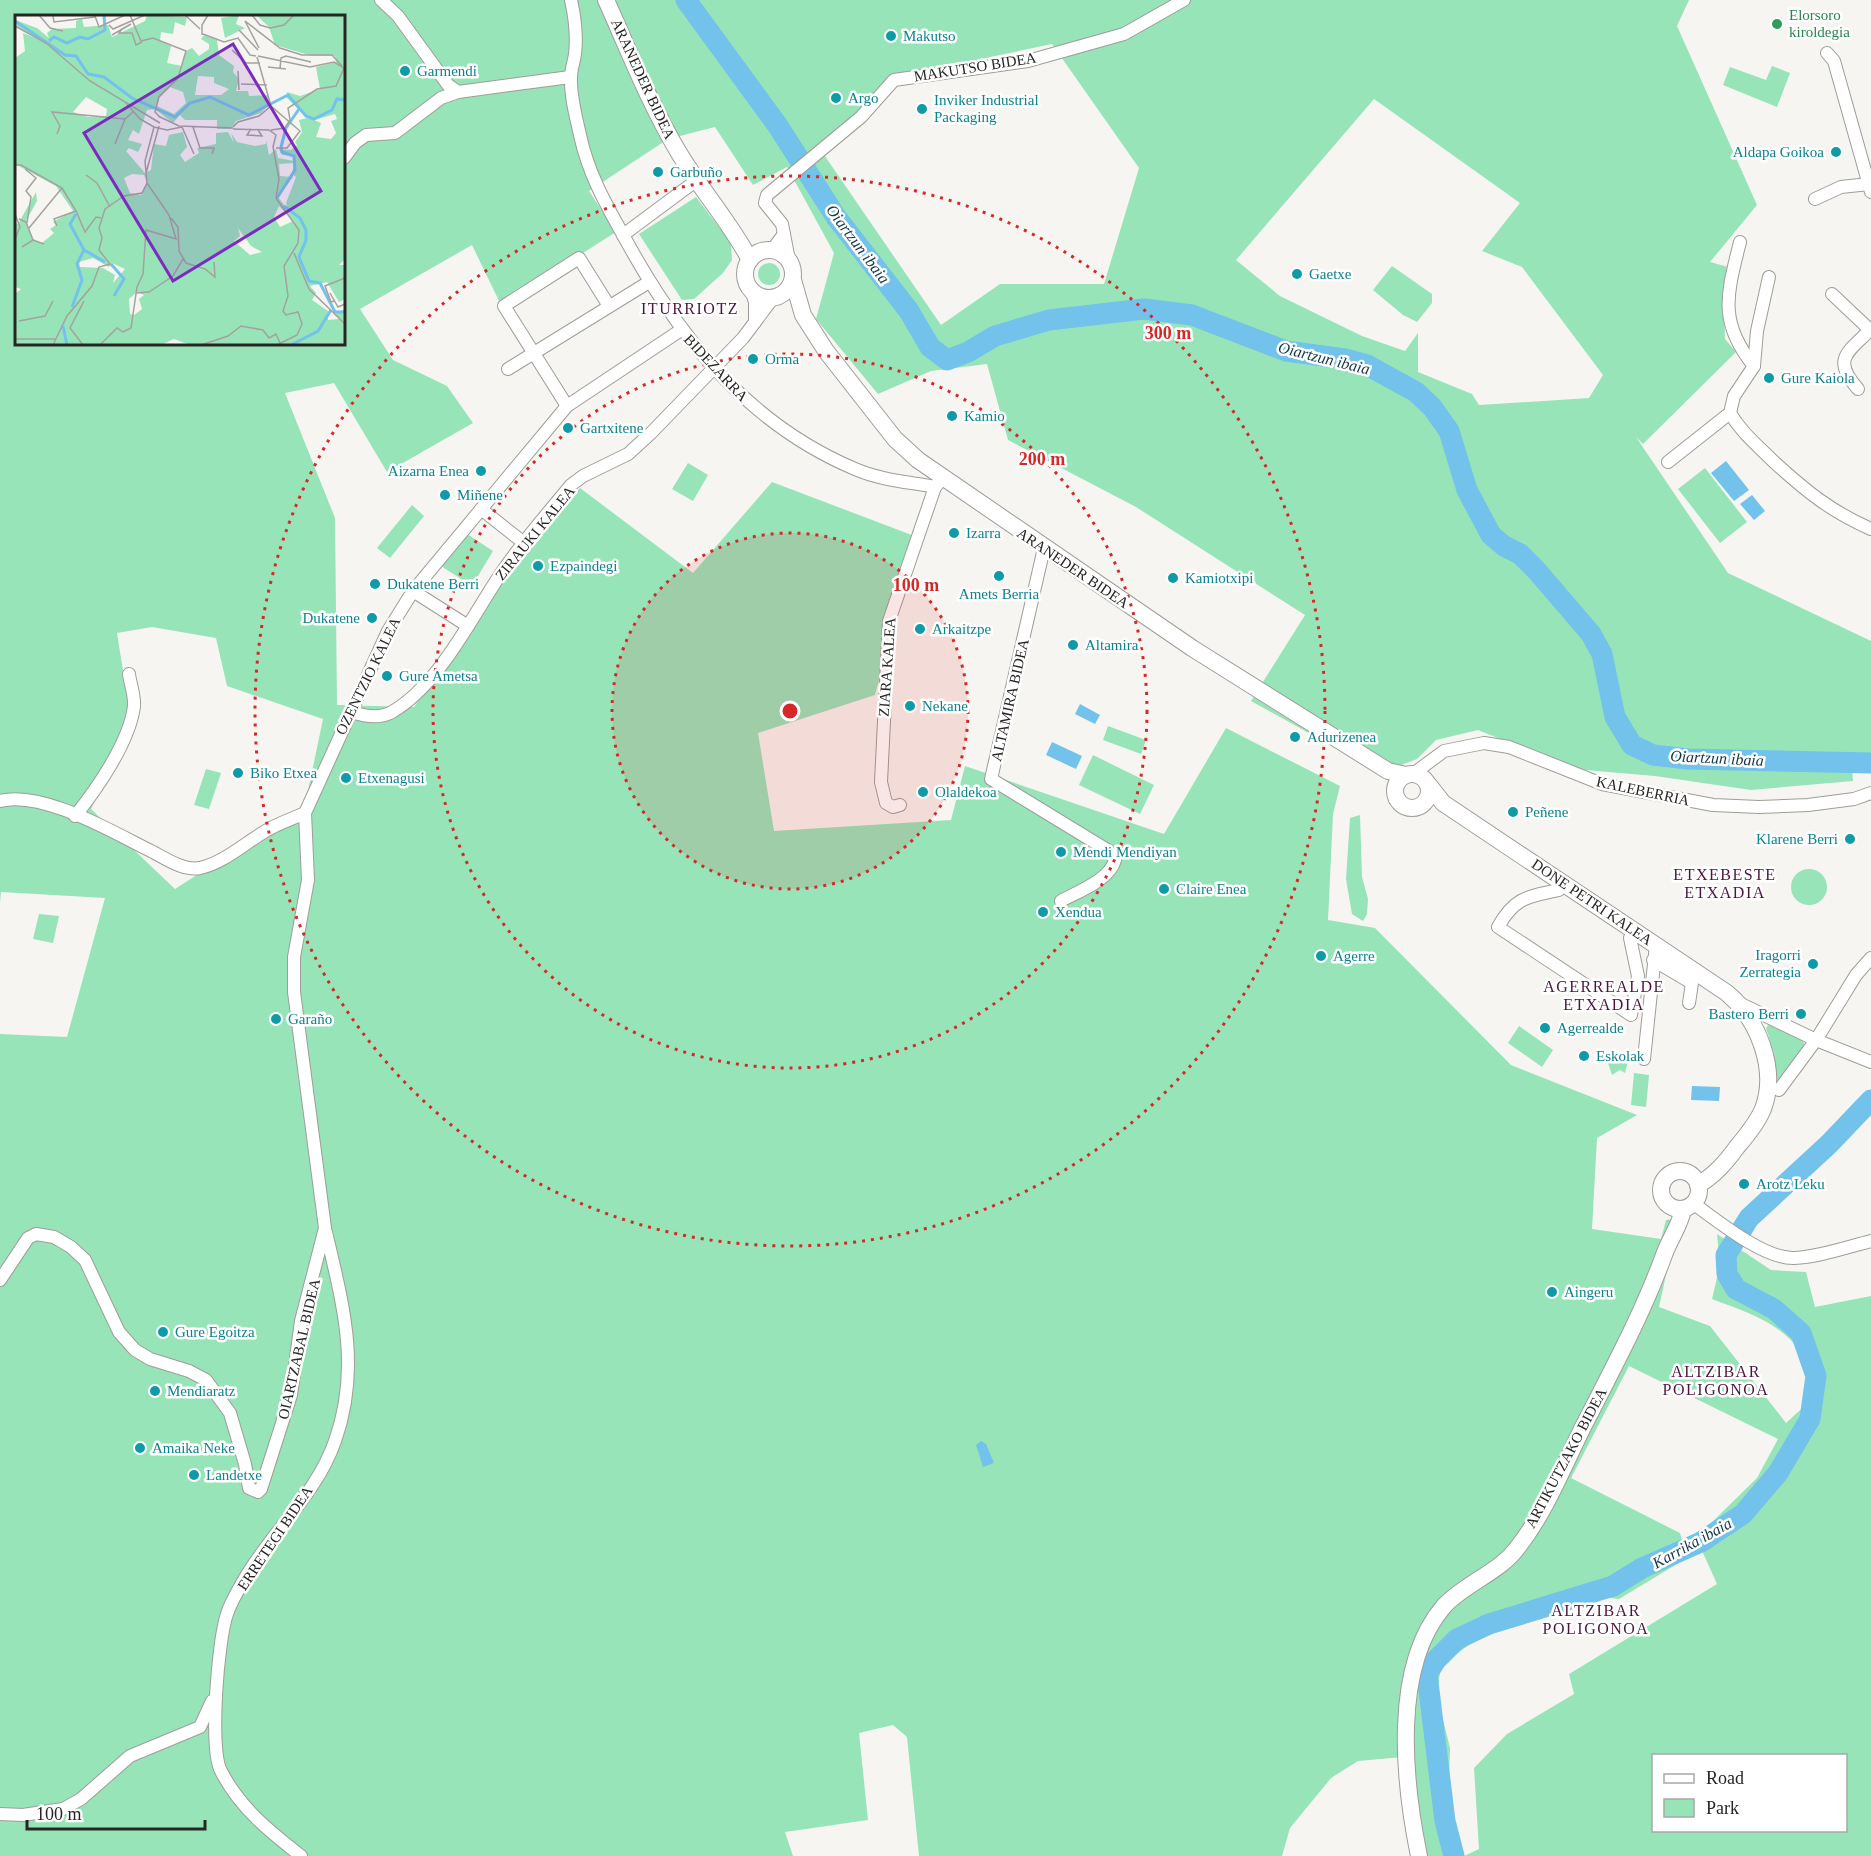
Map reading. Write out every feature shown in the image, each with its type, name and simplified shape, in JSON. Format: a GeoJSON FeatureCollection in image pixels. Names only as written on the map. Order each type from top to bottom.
{"type":"FeatureCollection","features":[{"type":"Feature","properties":{"kind":"street"},"geometry":{"type":"LineString","coordinates":[[381,0],[398,16],[448,85],[459,92]]}},
{"type":"Feature","properties":{"kind":"street","name":"BIDEZARRA"},"geometry":{"type":"LineString","coordinates":[[572,0],[576,32],[570,76],[580,136],[591,176],[649,282],[681,330],[713,369],[765,417],[821,451],[856,470],[939,483]]}},
{"type":"Feature","properties":{"kind":"street","name":"ARANEDER BIDEA"},"geometry":{"type":"LineString","coordinates":[[606,0],[666,131],[741,242],[750,260]]}},
{"type":"Feature","properties":{"kind":"street","name":"MAKUTSO BIDEA"},"geometry":{"type":"LineString","coordinates":[[784,234],[782,224],[765,203],[767,195],[861,117],[894,80],[1028,61],[1131,31],[1184,0]]}},
{"type":"Feature","properties":{"kind":"street"},"geometry":{"type":"LineString","coordinates":[[1815,199],[1841,187],[1870,188],[1834,61],[1827,52]]}},
{"type":"Feature","properties":{"kind":"street"},"geometry":{"type":"LineString","coordinates":[[345,157],[355,142],[366,135],[395,133],[441,98],[459,92],[570,76]]}},
{"type":"Feature","properties":{"kind":"street"},"geometry":{"type":"LineString","coordinates":[[623,235],[697,180]]}},
{"type":"Feature","properties":{"kind":"street","name":"ARANEDER BIDEA"},"geometry":{"type":"LineString","coordinates":[[722,216],[769,250]]}},
{"type":"Feature","properties":{"kind":"street"},"geometry":{"type":"LineString","coordinates":[[754,323],[755,302],[746,272],[750,260],[769,250],[784,234]]}},
{"type":"Feature","properties":{"kind":"street"},"geometry":{"type":"LineString","coordinates":[[751,290],[762,297],[775,298],[786,292],[793,280],[784,234]]}},
{"type":"Feature","properties":{"kind":"street"},"geometry":{"type":"LineString","coordinates":[[1740,242],[1731,283],[1728,315],[1731,331],[1739,347],[1754,366]]}},
{"type":"Feature","properties":{"kind":"street"},"geometry":{"type":"LineString","coordinates":[[769,250],[789,260]]}},
{"type":"Feature","properties":{"kind":"street"},"geometry":{"type":"LineString","coordinates":[[567,406],[504,306],[579,258],[609,306]]}},
{"type":"Feature","properties":{"kind":"street"},"geometry":{"type":"LineString","coordinates":[[1668,462],[1730,413],[1734,396],[1754,366],[1757,331],[1769,277]]}},
{"type":"Feature","properties":{"kind":"street","name":"ARANEDER BIDEA"},"geometry":{"type":"LineString","coordinates":[[793,280],[803,315],[826,351],[894,439],[939,483],[1044,548],[1228,671],[1412,776]]}},
{"type":"Feature","properties":{"kind":"street"},"geometry":{"type":"LineString","coordinates":[[508,369],[649,282]]}},
{"type":"Feature","properties":{"kind":"street"},"geometry":{"type":"LineString","coordinates":[[1832,294],[1870,329],[1846,354],[1842,363],[1847,376],[1858,389]]}},
{"type":"Feature","properties":{"kind":"street","name":"ARANEDER BIDEA"},"geometry":{"type":"LineString","coordinates":[[775,298],[803,315]]}},
{"type":"Feature","properties":{"kind":"street","name":"ZIRAUKI KALEA"},"geometry":{"type":"LineString","coordinates":[[352,711],[375,716],[389,714],[404,704],[434,672],[524,543],[572,485],[583,476],[628,454],[713,369],[775,298]]}},
{"type":"Feature","properties":{"kind":"street","name":"OZENTZIO KALEA"},"geometry":{"type":"LineString","coordinates":[[305,813],[327,760],[388,631],[413,591],[567,406],[681,330]]}},
{"type":"Feature","properties":{"kind":"street"},"geometry":{"type":"LineString","coordinates":[[1730,413],[1740,430],[1801,488],[1823,504],[1871,529]]}},
{"type":"Feature","properties":{"kind":"street","name":"ZIARA KALEA"},"geometry":{"type":"LineString","coordinates":[[900,805],[893,807],[886,803],[881,782],[889,621],[939,483]]}},
{"type":"Feature","properties":{"kind":"street"},"geometry":{"type":"LineString","coordinates":[[481,509],[524,543]]}},
{"type":"Feature","properties":{"kind":"street","name":"ALTAMIRA BIDEA"},"geometry":{"type":"LineString","coordinates":[[1044,548],[992,779],[1109,851],[1115,860],[1113,867],[1105,875],[1061,901]]}},
{"type":"Feature","properties":{"kind":"street"},"geometry":{"type":"LineString","coordinates":[[413,591],[468,626]]}},
{"type":"Feature","properties":{"kind":"street"},"geometry":{"type":"LineString","coordinates":[[75,816],[110,768],[119,749],[134,706],[129,674]]}},
{"type":"Feature","properties":{"kind":"street","name":"KALEBERRIA"},"geometry":{"type":"LineString","coordinates":[[1412,776],[1444,751],[1484,743],[1509,747],[1602,784],[1713,805],[1759,807],[1808,805],[1854,799],[1871,793]]}},
{"type":"Feature","properties":{"kind":"street"},"geometry":{"type":"LineString","coordinates":[[1424,805],[1430,792],[1412,776],[1396,796],[1403,806],[1410,808],[1443,803]]}},
{"type":"Feature","properties":{"kind":"street","name":"DONE PETRI KALEA"},"geometry":{"type":"LineString","coordinates":[[1412,776],[1443,803],[1634,930],[1654,953],[1740,1004],[1816,1040],[1871,1062]]}},
{"type":"Feature","properties":{"kind":"street"},"geometry":{"type":"LineString","coordinates":[[0,801],[15,797],[38,800],[115,832],[183,867],[199,868],[224,858],[266,830],[305,813]]}},
{"type":"Feature","properties":{"kind":"street","name":"OIARTZABAL BIDEA"},"geometry":{"type":"LineString","coordinates":[[0,1280],[28,1238],[36,1234],[54,1237],[70,1247],[85,1260],[119,1332],[135,1350],[150,1359],[189,1371],[206,1380],[230,1413],[249,1488],[258,1492],[261,1489],[291,1395],[302,1322],[325,1228],[294,992],[294,957],[308,880],[305,813]]}},
{"type":"Feature","properties":{"kind":"street"},"geometry":{"type":"LineString","coordinates":[[1564,883],[1558,890],[1521,898],[1505,912],[1498,927],[1631,1015],[1638,976],[1630,938],[1634,930]]}},
{"type":"Feature","properties":{"kind":"street"},"geometry":{"type":"LineString","coordinates":[[1654,953],[1692,984],[1689,1003]]}},
{"type":"Feature","properties":{"kind":"street"},"geometry":{"type":"LineString","coordinates":[[1644,1059],[1654,953]]}},
{"type":"Feature","properties":{"kind":"street"},"geometry":{"type":"LineString","coordinates":[[1698,1185],[1723,1165],[1759,1118],[1767,1093],[1773,1084],[1816,1040],[1856,975],[1871,958]]}},
{"type":"Feature","properties":{"kind":"street","name":"DONE PETRI KALEA"},"geometry":{"type":"LineString","coordinates":[[1740,1004],[1761,1042],[1773,1084]]}},
{"type":"Feature","properties":{"kind":"street"},"geometry":{"type":"LineString","coordinates":[[1683,1172],[1696,1179],[1698,1185],[1698,1198],[1689,1206],[1677,1209],[1665,1202],[1661,1190],[1665,1178],[1671,1174],[1683,1172]]}},
{"type":"Feature","properties":{"kind":"street"},"geometry":{"type":"LineString","coordinates":[[1689,1206],[1768,1252],[1796,1258],[1871,1241]]}},
{"type":"Feature","properties":{"kind":"street","name":"ARTIKUTZAKO BIDEA"},"geometry":{"type":"LineString","coordinates":[[1419,1856],[1411,1811],[1405,1712],[1412,1669],[1428,1631],[1444,1606],[1499,1566],[1518,1548],[1543,1508],[1650,1294],[1689,1206]]}},
{"type":"Feature","properties":{"kind":"street","name":"ERRETEGI BIDEA"},"geometry":{"type":"LineString","coordinates":[[302,1856],[262,1826],[237,1799],[219,1768],[215,1724],[217,1686],[226,1615],[242,1584],[305,1497],[335,1443],[348,1394],[349,1342],[325,1228]]}},
{"type":"Feature","properties":{"kind":"street"},"geometry":{"type":"LineString","coordinates":[[0,1814],[51,1812],[72,1805],[130,1756],[200,1727],[205,1720],[217,1686]]}},
{"type":"Feature","properties":{"kind":"green space"},"geometry":{"type":"Polygon","coordinates":[[[0,0],[1689,0],[1677,26],[1757,205],[1710,262],[1728,267],[1724,307],[1725,339],[1736,352],[1643,444],[1636,437],[1728,573],[1871,641],[1871,756],[1851,756],[1853,781],[1751,790],[1655,776],[1574,769],[1478,730],[1436,740],[1417,759],[1381,773],[1251,701],[1305,615],[1136,507],[1008,440],[987,364],[931,371],[878,394],[816,319],[834,253],[787,167],[753,185],[715,127],[668,139],[589,191],[616,232],[501,305],[472,245],[360,309],[393,360],[447,386],[473,423],[387,472],[334,383],[285,393],[335,518],[337,705],[414,707],[489,593],[580,488],[693,573],[772,482],[917,537],[875,695],[758,733],[774,831],[951,820],[965,766],[1164,834],[1226,728],[1340,786],[1333,814],[1328,920],[1375,928],[1511,1065],[1637,1115],[1597,1138],[1592,1229],[1661,1239],[1666,1220],[1689,1217],[1671,1252],[1659,1307],[1710,1326],[1786,1423],[1810,1401],[1810,1369],[1793,1342],[1782,1332],[1756,1316],[1712,1299],[1720,1265],[1717,1234],[1771,1270],[1806,1272],[1815,1307],[1871,1296],[1871,1856],[1464,1856],[1423,1856],[1403,1757],[1358,1761],[1331,1778],[1290,1828],[1282,1856],[919,1856],[907,1737],[893,1725],[859,1733],[868,1820],[785,1832],[793,1856],[0,1856],[0,1034],[67,1037],[105,898],[1,892],[0,903],[0,0]],[[1052,44],[895,77],[820,149],[941,325],[1000,284],[1104,284],[1139,168],[1052,44]],[[1374,99],[1236,260],[1280,296],[1362,336],[1405,351],[1418,333],[1418,372],[1472,394],[1479,405],[1589,398],[1603,375],[1522,267],[1482,251],[1520,203],[1374,99]],[[152,627],[117,633],[132,728],[91,809],[175,889],[305,805],[323,719],[227,686],[216,638],[152,627]],[[1629,1366],[1571,1478],[1680,1533],[1687,1558],[1619,1599],[1602,1597],[1531,1617],[1476,1640],[1441,1665],[1437,1695],[1450,1748],[1448,1808],[1464,1856],[1479,1849],[1474,1768],[1507,1734],[1574,1694],[1569,1674],[1717,1584],[1695,1535],[1706,1528],[1757,1478],[1778,1439],[1629,1366]]]}},
{"type":"Feature","properties":{"kind":"green space"},"geometry":{"type":"Polygon","coordinates":[[[1772,66],[1790,73],[1777,107],[1723,85],[1730,67],[1766,80],[1772,66]]]}},
{"type":"Feature","properties":{"kind":"green space"},"geometry":{"type":"Polygon","coordinates":[[[696,197],[731,243],[732,260],[723,273],[694,299],[682,300],[639,234],[696,197]]]}},
{"type":"Feature","properties":{"kind":"green space"},"geometry":{"type":"Polygon","coordinates":[[[765,263],[773,263],[780,270],[780,278],[773,285],[765,285],[758,278],[758,270],[765,263]]]}},
{"type":"Feature","properties":{"kind":"green space"},"geometry":{"type":"Polygon","coordinates":[[[1392,266],[1432,294],[1432,303],[1417,322],[1403,315],[1373,290],[1392,266]]]}},
{"type":"Feature","properties":{"kind":"green space"},"geometry":{"type":"Polygon","coordinates":[[[688,463],[708,475],[693,501],[672,489],[688,463]]]}},
{"type":"Feature","properties":{"kind":"green space"},"geometry":{"type":"Polygon","coordinates":[[[1705,468],[1747,522],[1720,543],[1678,489],[1705,468]]]}},
{"type":"Feature","properties":{"kind":"green space"},"geometry":{"type":"Polygon","coordinates":[[[412,505],[424,516],[390,558],[377,548],[412,505]]]}},
{"type":"Feature","properties":{"kind":"green space"},"geometry":{"type":"Polygon","coordinates":[[[467,534],[493,551],[472,586],[441,566],[467,534]]]}},
{"type":"Feature","properties":{"kind":"green space"},"geometry":{"type":"Polygon","coordinates":[[[1108,726],[1146,740],[1141,754],[1103,740],[1108,726]]]}},
{"type":"Feature","properties":{"kind":"green space"},"geometry":{"type":"Polygon","coordinates":[[[1093,755],[1154,785],[1140,814],[1079,785],[1093,755]]]}},
{"type":"Feature","properties":{"kind":"green space"},"geometry":{"type":"Polygon","coordinates":[[[206,769],[221,773],[209,809],[194,805],[206,769]]]}},
{"type":"Feature","properties":{"kind":"green space"},"geometry":{"type":"Polygon","coordinates":[[[1360,815],[1362,877],[1368,899],[1367,914],[1363,921],[1352,914],[1346,879],[1350,818],[1360,815]]]}},
{"type":"Feature","properties":{"kind":"green space"},"geometry":{"type":"Polygon","coordinates":[[[1809,869],[1822,874],[1827,887],[1822,900],[1809,905],[1796,900],[1791,887],[1796,874],[1809,869]]]}},
{"type":"Feature","properties":{"kind":"green space"},"geometry":{"type":"Polygon","coordinates":[[[39,914],[59,916],[53,943],[33,939],[39,914]]]}},
{"type":"Feature","properties":{"kind":"green space"},"geometry":{"type":"Polygon","coordinates":[[[1770,1023],[1803,1038],[1805,1050],[1780,1085],[1776,1080],[1774,1053],[1766,1028],[1770,1023]]]}},
{"type":"Feature","properties":{"kind":"green space"},"geometry":{"type":"Polygon","coordinates":[[[1519,1026],[1553,1050],[1542,1067],[1508,1043],[1519,1026]]]}},
{"type":"Feature","properties":{"kind":"green space"},"geometry":{"type":"Polygon","coordinates":[[[1611,1052],[1629,1056],[1625,1073],[1620,1070],[1612,1075],[1608,1063],[1611,1052]]]}},
{"type":"Feature","properties":{"kind":"green space"},"geometry":{"type":"Polygon","coordinates":[[[1634,1073],[1649,1075],[1646,1107],[1631,1105],[1634,1073]]]}},
{"type":"Feature","properties":{"kind":"water"},"geometry":{"type":"Polygon","coordinates":[[[1726,461],[1749,490],[1734,501],[1711,473],[1726,461]]]}},
{"type":"Feature","properties":{"kind":"water"},"geometry":{"type":"Polygon","coordinates":[[[1752,495],[1765,511],[1754,520],[1740,504],[1752,495]]]}},
{"type":"Feature","properties":{"kind":"water"},"geometry":{"type":"Polygon","coordinates":[[[1080,704],[1100,715],[1095,724],[1075,714],[1080,704]]]}},
{"type":"Feature","properties":{"kind":"water"},"geometry":{"type":"Polygon","coordinates":[[[1052,742],[1082,756],[1076,769],[1046,755],[1052,742]]]}},
{"type":"Feature","properties":{"kind":"water"},"geometry":{"type":"Polygon","coordinates":[[[1692,1086],[1720,1087],[1719,1101],[1691,1100],[1692,1086]]]}},
{"type":"Feature","properties":{"kind":"water"},"geometry":{"type":"Polygon","coordinates":[[[981,1441],[986,1444],[994,1463],[983,1467],[976,1445],[981,1441]]]}},
{"type":"Feature","properties":{"kind":"waterway","name":"Oiartzun ibaia"},"geometry":{"type":"LineString","coordinates":[[686,0],[778,126],[836,217],[909,311],[930,347],[947,360],[968,352],[995,336],[1049,320],[1144,309],[1192,315],[1286,351],[1345,359],[1367,365],[1416,392],[1432,407],[1449,431],[1467,490],[1491,535],[1504,546],[1520,554],[1591,634],[1602,654],[1615,717],[1632,745],[1653,755],[1688,759],[1871,763]]}},
{"type":"Feature","properties":{"kind":"waterway","name":"Karrika ibaia"},"geometry":{"type":"LineString","coordinates":[[1454,1856],[1445,1821],[1427,1674],[1436,1660],[1457,1639],[1489,1624],[1613,1586],[1642,1568],[1701,1542],[1743,1514],[1778,1473],[1810,1419],[1816,1376],[1801,1333],[1774,1309],[1736,1289],[1727,1274],[1726,1255],[1749,1218],[1829,1144],[1871,1100]]}},
{"type":"Feature","properties":{"kind":"place","name":"Elorsoro kiroldegia"},"geometry":{"type":"Point","coordinates":[1777,24]}},
{"type":"Feature","properties":{"kind":"place","name":"Makutso"},"geometry":{"type":"Point","coordinates":[891,36]}},
{"type":"Feature","properties":{"kind":"place","name":"Garmendi"},"geometry":{"type":"Point","coordinates":[405,71]}},
{"type":"Feature","properties":{"kind":"place","name":"Argo"},"geometry":{"type":"Point","coordinates":[836,98]}},
{"type":"Feature","properties":{"kind":"place","name":"Inviker Industrial Packaging"},"geometry":{"type":"Point","coordinates":[922,109]}},
{"type":"Feature","properties":{"kind":"place","name":"Aldapa Goikoa"},"geometry":{"type":"Point","coordinates":[1836,152]}},
{"type":"Feature","properties":{"kind":"place","name":"Garbuño"},"geometry":{"type":"Point","coordinates":[658,172]}},
{"type":"Feature","properties":{"kind":"place","name":"Gaetxe"},"geometry":{"type":"Point","coordinates":[1297,274]}},
{"type":"Feature","properties":{"kind":"place","name":"Orma"},"geometry":{"type":"Point","coordinates":[753,359]}},
{"type":"Feature","properties":{"kind":"place","name":"Gure Kaiola"},"geometry":{"type":"Point","coordinates":[1769,378]}},
{"type":"Feature","properties":{"kind":"place","name":"Kamio"},"geometry":{"type":"Point","coordinates":[952,416]}},
{"type":"Feature","properties":{"kind":"place","name":"Gartxitene"},"geometry":{"type":"Point","coordinates":[568,428]}},
{"type":"Feature","properties":{"kind":"place","name":"Aizarna Enea"},"geometry":{"type":"Point","coordinates":[481,471]}},
{"type":"Feature","properties":{"kind":"place","name":"Miñene"},"geometry":{"type":"Point","coordinates":[445,495]}},
{"type":"Feature","properties":{"kind":"place","name":"Izarra"},"geometry":{"type":"Point","coordinates":[954,533]}},
{"type":"Feature","properties":{"kind":"place","name":"Ezpaindegi"},"geometry":{"type":"Point","coordinates":[538,566]}},
{"type":"Feature","properties":{"kind":"place","name":"Amets Berria"},"geometry":{"type":"Point","coordinates":[999,576]}},
{"type":"Feature","properties":{"kind":"place","name":"Kamiotxipi"},"geometry":{"type":"Point","coordinates":[1173,578]}},
{"type":"Feature","properties":{"kind":"place","name":"Dukatene Berri"},"geometry":{"type":"Point","coordinates":[375,584]}},
{"type":"Feature","properties":{"kind":"place","name":"Dukatene"},"geometry":{"type":"Point","coordinates":[372,618]}},
{"type":"Feature","properties":{"kind":"place","name":"Arkaitzpe"},"geometry":{"type":"Point","coordinates":[920,629]}},
{"type":"Feature","properties":{"kind":"place","name":"Altamira"},"geometry":{"type":"Point","coordinates":[1073,645]}},
{"type":"Feature","properties":{"kind":"place","name":"Gure Ametsa"},"geometry":{"type":"Point","coordinates":[387,676]}},
{"type":"Feature","properties":{"kind":"place","name":"Nekane"},"geometry":{"type":"Point","coordinates":[910,706]}},
{"type":"Feature","properties":{"kind":"place","name":"Adurizenea"},"geometry":{"type":"Point","coordinates":[1295,737]}},
{"type":"Feature","properties":{"kind":"place","name":"Biko Etxea"},"geometry":{"type":"Point","coordinates":[238,773]}},
{"type":"Feature","properties":{"kind":"place","name":"Etxenagusi"},"geometry":{"type":"Point","coordinates":[346,778]}},
{"type":"Feature","properties":{"kind":"place","name":"Olaldekoa"},"geometry":{"type":"Point","coordinates":[923,792]}},
{"type":"Feature","properties":{"kind":"place","name":"Peñene"},"geometry":{"type":"Point","coordinates":[1513,812]}},
{"type":"Feature","properties":{"kind":"place","name":"Klarene Berri"},"geometry":{"type":"Point","coordinates":[1850,839]}},
{"type":"Feature","properties":{"kind":"place","name":"Mendi Mendiyan"},"geometry":{"type":"Point","coordinates":[1061,852]}},
{"type":"Feature","properties":{"kind":"place","name":"Claire Enea"},"geometry":{"type":"Point","coordinates":[1164,889]}},
{"type":"Feature","properties":{"kind":"place","name":"Xendua"},"geometry":{"type":"Point","coordinates":[1043,912]}},
{"type":"Feature","properties":{"kind":"place","name":"Agerre"},"geometry":{"type":"Point","coordinates":[1321,956]}},
{"type":"Feature","properties":{"kind":"place","name":"Iragorri Zerrategia"},"geometry":{"type":"Point","coordinates":[1813,964]}},
{"type":"Feature","properties":{"kind":"place","name":"Bastero Berri"},"geometry":{"type":"Point","coordinates":[1801,1014]}},
{"type":"Feature","properties":{"kind":"place","name":"Garaño"},"geometry":{"type":"Point","coordinates":[276,1019]}},
{"type":"Feature","properties":{"kind":"place","name":"Agerrealde"},"geometry":{"type":"Point","coordinates":[1545,1028]}},
{"type":"Feature","properties":{"kind":"place","name":"Eskolak"},"geometry":{"type":"Point","coordinates":[1584,1056]}},
{"type":"Feature","properties":{"kind":"place","name":"Arotz Leku"},"geometry":{"type":"Point","coordinates":[1744,1184]}},
{"type":"Feature","properties":{"kind":"place","name":"Aingeru"},"geometry":{"type":"Point","coordinates":[1552,1292]}},
{"type":"Feature","properties":{"kind":"place","name":"Gure Egoitza"},"geometry":{"type":"Point","coordinates":[163,1332]}},
{"type":"Feature","properties":{"kind":"place","name":"Mendiaratz"},"geometry":{"type":"Point","coordinates":[155,1391]}},
{"type":"Feature","properties":{"kind":"place","name":"Amaika Neke"},"geometry":{"type":"Point","coordinates":[140,1448]}},
{"type":"Feature","properties":{"kind":"place","name":"Landetxe"},"geometry":{"type":"Point","coordinates":[194,1475]}},
{"type":"Feature","properties":{"kind":"district","name":"ITURRIOTZ"},"geometry":{"type":"Point","coordinates":[690,308]}},
{"type":"Feature","properties":{"kind":"district","name":"ETXEBESTE ETXADIA"},"geometry":{"type":"Point","coordinates":[1725,883]}},
{"type":"Feature","properties":{"kind":"district","name":"AGERREALDE ETXADIA"},"geometry":{"type":"Point","coordinates":[1604,995]}},
{"type":"Feature","properties":{"kind":"district","name":"ALTZIBAR POLIGONOA"},"geometry":{"type":"Point","coordinates":[1716,1380]}},
{"type":"Feature","properties":{"kind":"district","name":"ALTZIBAR POLIGONOA"},"geometry":{"type":"Point","coordinates":[1596,1619]}}]}
